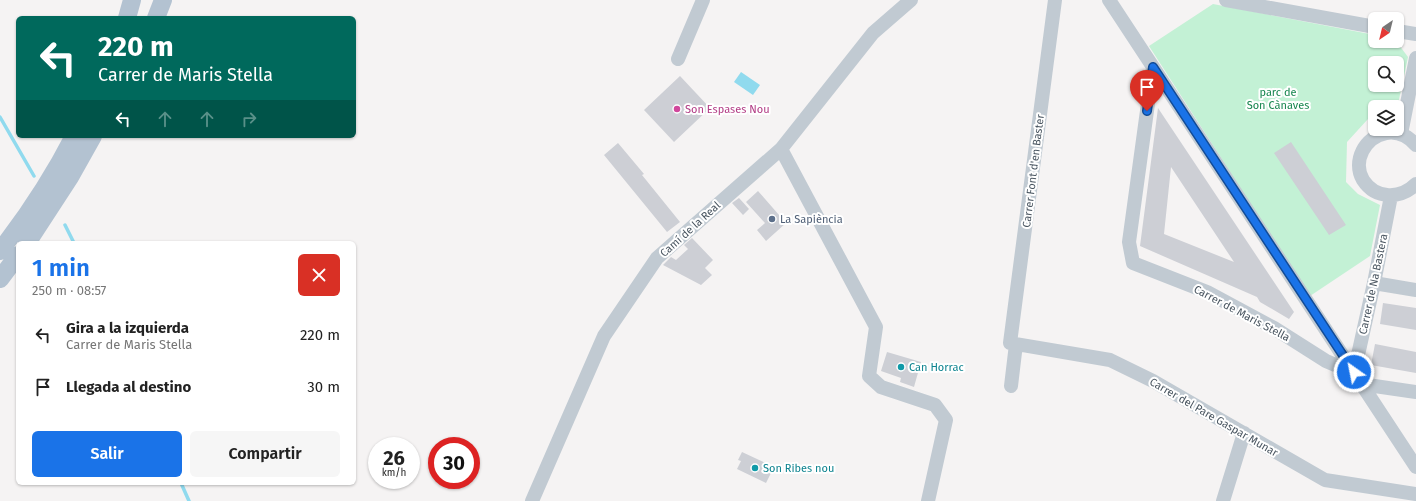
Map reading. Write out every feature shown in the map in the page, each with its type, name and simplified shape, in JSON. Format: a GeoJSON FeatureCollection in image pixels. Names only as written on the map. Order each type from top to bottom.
{"type":"FeatureCollection","features":[{"type":"Feature","properties":{"kind":"main road"},"geometry":{"type":"LineString","coordinates":[[115,16],[119,0]]}},
{"type":"Feature","properties":{"kind":"main road"},"geometry":{"type":"LineString","coordinates":[[128,16],[132,0]]}},
{"type":"Feature","properties":{"kind":"main road"},"geometry":{"type":"LineString","coordinates":[[145,16],[150,0]]}},
{"type":"Feature","properties":{"kind":"main road"},"geometry":{"type":"LineString","coordinates":[[157,16],[163,0]]}},
{"type":"Feature","properties":{"kind":"main road"},"geometry":{"type":"LineString","coordinates":[[0,251],[31,210],[65,155],[72,138]]}},
{"type":"Feature","properties":{"kind":"main road"},"geometry":{"type":"LineString","coordinates":[[28,241],[70,176],[92,138]]}},
{"type":"Feature","properties":{"kind":"main road"},"geometry":{"type":"LineString","coordinates":[[0,279],[16,258]]}},
{"type":"Feature","properties":{"kind":"street"},"geometry":{"type":"LineString","coordinates":[[678,59],[704,0]]}},
{"type":"Feature","properties":{"kind":"street","name":"Camí de la Real"},"geometry":{"type":"LineString","coordinates":[[532,501],[604,336],[657,258],[780,148],[873,33],[911,0]]}},
{"type":"Feature","properties":{"kind":"street","name":"Carrer Font d'en Baster"},"geometry":{"type":"LineString","coordinates":[[1011,386],[1013,343],[1055,0]]}},
{"type":"Feature","properties":{"kind":"street"},"geometry":{"type":"LineString","coordinates":[[1109,0],[1416,467]]}},
{"type":"Feature","properties":{"kind":"street"},"geometry":{"type":"LineString","coordinates":[[1226,0],[1368,26]]}},
{"type":"Feature","properties":{"kind":"street"},"geometry":{"type":"LineString","coordinates":[[1404,31],[1416,34]]}},
{"type":"Feature","properties":{"kind":"street"},"geometry":{"type":"LineString","coordinates":[[1404,119],[1416,58]]}},
{"type":"Feature","properties":{"kind":"street","name":"Carrer de Maris Stella"},"geometry":{"type":"LineString","coordinates":[[1153,67],[1129,242],[1133,262],[1207,292],[1274,328],[1326,361],[1358,378]]}},
{"type":"Feature","properties":{"kind":"street"},"geometry":{"type":"LineString","coordinates":[[1377,136],[1370,140],[1363,148],[1360,159],[1360,170],[1363,180],[1370,188],[1380,194],[1391,196],[1409,191],[1416,184]]}},
{"type":"Feature","properties":{"kind":"street"},"geometry":{"type":"LineString","coordinates":[[1404,136],[1411,139],[1416,145]]}},
{"type":"Feature","properties":{"kind":"street"},"geometry":{"type":"LineString","coordinates":[[780,148],[876,327],[869,376],[880,387],[935,405],[946,420],[928,501]]}},
{"type":"Feature","properties":{"kind":"street","name":"Carrer de Na Bastera"},"geometry":{"type":"LineString","coordinates":[[1358,378],[1374,283],[1391,196]]}},
{"type":"Feature","properties":{"kind":"street"},"geometry":{"type":"LineString","coordinates":[[1374,283],[1416,290]]}},
{"type":"Feature","properties":{"kind":"street","name":"Carrer del Pare Gaspar Munar"},"geometry":{"type":"LineString","coordinates":[[1013,343],[1110,360],[1152,381],[1325,480],[1416,494]]}},
{"type":"Feature","properties":{"kind":"street"},"geometry":{"type":"LineString","coordinates":[[1358,378],[1416,392]]}},
{"type":"Feature","properties":{"kind":"street"},"geometry":{"type":"LineString","coordinates":[[1222,501],[1244,433]]}},
{"type":"Feature","properties":{"kind":"green space","name":"parc de Son Cànaves"},"geometry":{"type":"Polygon","coordinates":[[[1213,4],[1368,34],[1368,48],[1401,48],[1408,57],[1404,76],[1404,56],[1368,56],[1368,92],[1401,92],[1399,100],[1368,100],[1368,119],[1347,142],[1346,182],[1358,194],[1380,205],[1370,256],[1310,296],[1149,46],[1213,4]]]}},
{"type":"Feature","properties":{"kind":"water"},"geometry":{"type":"Polygon","coordinates":[[[741,72],[760,85],[753,95],[734,82],[741,72]]]}},
{"type":"Feature","properties":{"kind":"building","name":"Son Espases Nou"},"geometry":{"type":"Polygon","coordinates":[[[680,76],[710,108],[674,142],[644,110],[680,76]]]}},
{"type":"Feature","properties":{"kind":"building"},"geometry":{"type":"Polygon","coordinates":[[[1158,108],[1294,312],[1289,319],[1260,302],[1257,297],[1140,246],[1158,108]],[[1171,167],[1164,234],[1234,262],[1171,167]]]}},
{"type":"Feature","properties":{"kind":"building"},"geometry":{"type":"Polygon","coordinates":[[[1291,142],[1346,225],[1329,235],[1274,153],[1291,142]]]}},
{"type":"Feature","properties":{"kind":"building"},"geometry":{"type":"Polygon","coordinates":[[[618,143],[644,174],[642,175],[680,222],[667,232],[604,155],[618,143]]]}},
{"type":"Feature","properties":{"kind":"building","name":"La Sapiència"},"geometry":{"type":"Polygon","coordinates":[[[758,191],[786,223],[766,241],[757,230],[765,223],[746,202],[758,191]]]}},
{"type":"Feature","properties":{"kind":"building"},"geometry":{"type":"Polygon","coordinates":[[[739,198],[749,209],[743,215],[732,203],[739,198]]]}},
{"type":"Feature","properties":{"kind":"building"},"geometry":{"type":"Polygon","coordinates":[[[692,238],[713,260],[705,268],[712,275],[701,285],[663,265],[671,257],[676,260],[688,249],[684,245],[692,238]]]}},
{"type":"Feature","properties":{"kind":"building"},"geometry":{"type":"Polygon","coordinates":[[[1383,303],[1416,308],[1416,330],[1380,324],[1383,303]]]}},
{"type":"Feature","properties":{"kind":"building"},"geometry":{"type":"Polygon","coordinates":[[[1375,344],[1416,352],[1416,373],[1371,365],[1375,344]]]}},
{"type":"Feature","properties":{"kind":"building","name":"Can Horrac"},"geometry":{"type":"Polygon","coordinates":[[[887,352],[921,362],[914,387],[900,382],[901,378],[881,371],[887,352]]]}},
{"type":"Feature","properties":{"kind":"building","name":"Son Ribes nou"},"geometry":{"type":"Polygon","coordinates":[[[742,452],[774,467],[766,483],[737,469],[741,461],[738,460],[742,452]]]}},
{"type":"Feature","properties":{"kind":"waterway"},"geometry":{"type":"LineString","coordinates":[[0,117],[34,176]]}},
{"type":"Feature","properties":{"kind":"waterway"},"geometry":{"type":"LineString","coordinates":[[65,225],[73,241]]}},
{"type":"Feature","properties":{"kind":"waterway"},"geometry":{"type":"LineString","coordinates":[[182,485],[189,501]]}},
{"type":"Feature","properties":{"kind":"place","name":"Son Espases Nou"},"geometry":{"type":"Point","coordinates":[677,109]}},
{"type":"Feature","properties":{"kind":"place","name":"La Sapiència"},"geometry":{"type":"Point","coordinates":[772,219]}},
{"type":"Feature","properties":{"kind":"place","name":"Can Horrac"},"geometry":{"type":"Point","coordinates":[901,367]}},
{"type":"Feature","properties":{"kind":"place","name":"Son Ribes nou"},"geometry":{"type":"Point","coordinates":[755,468]}},
{"type":"Feature","properties":{"kind":"route"},"geometry":{"type":"LineString","coordinates":[[1147,111],[1153,67],[1354,372]]}}]}
